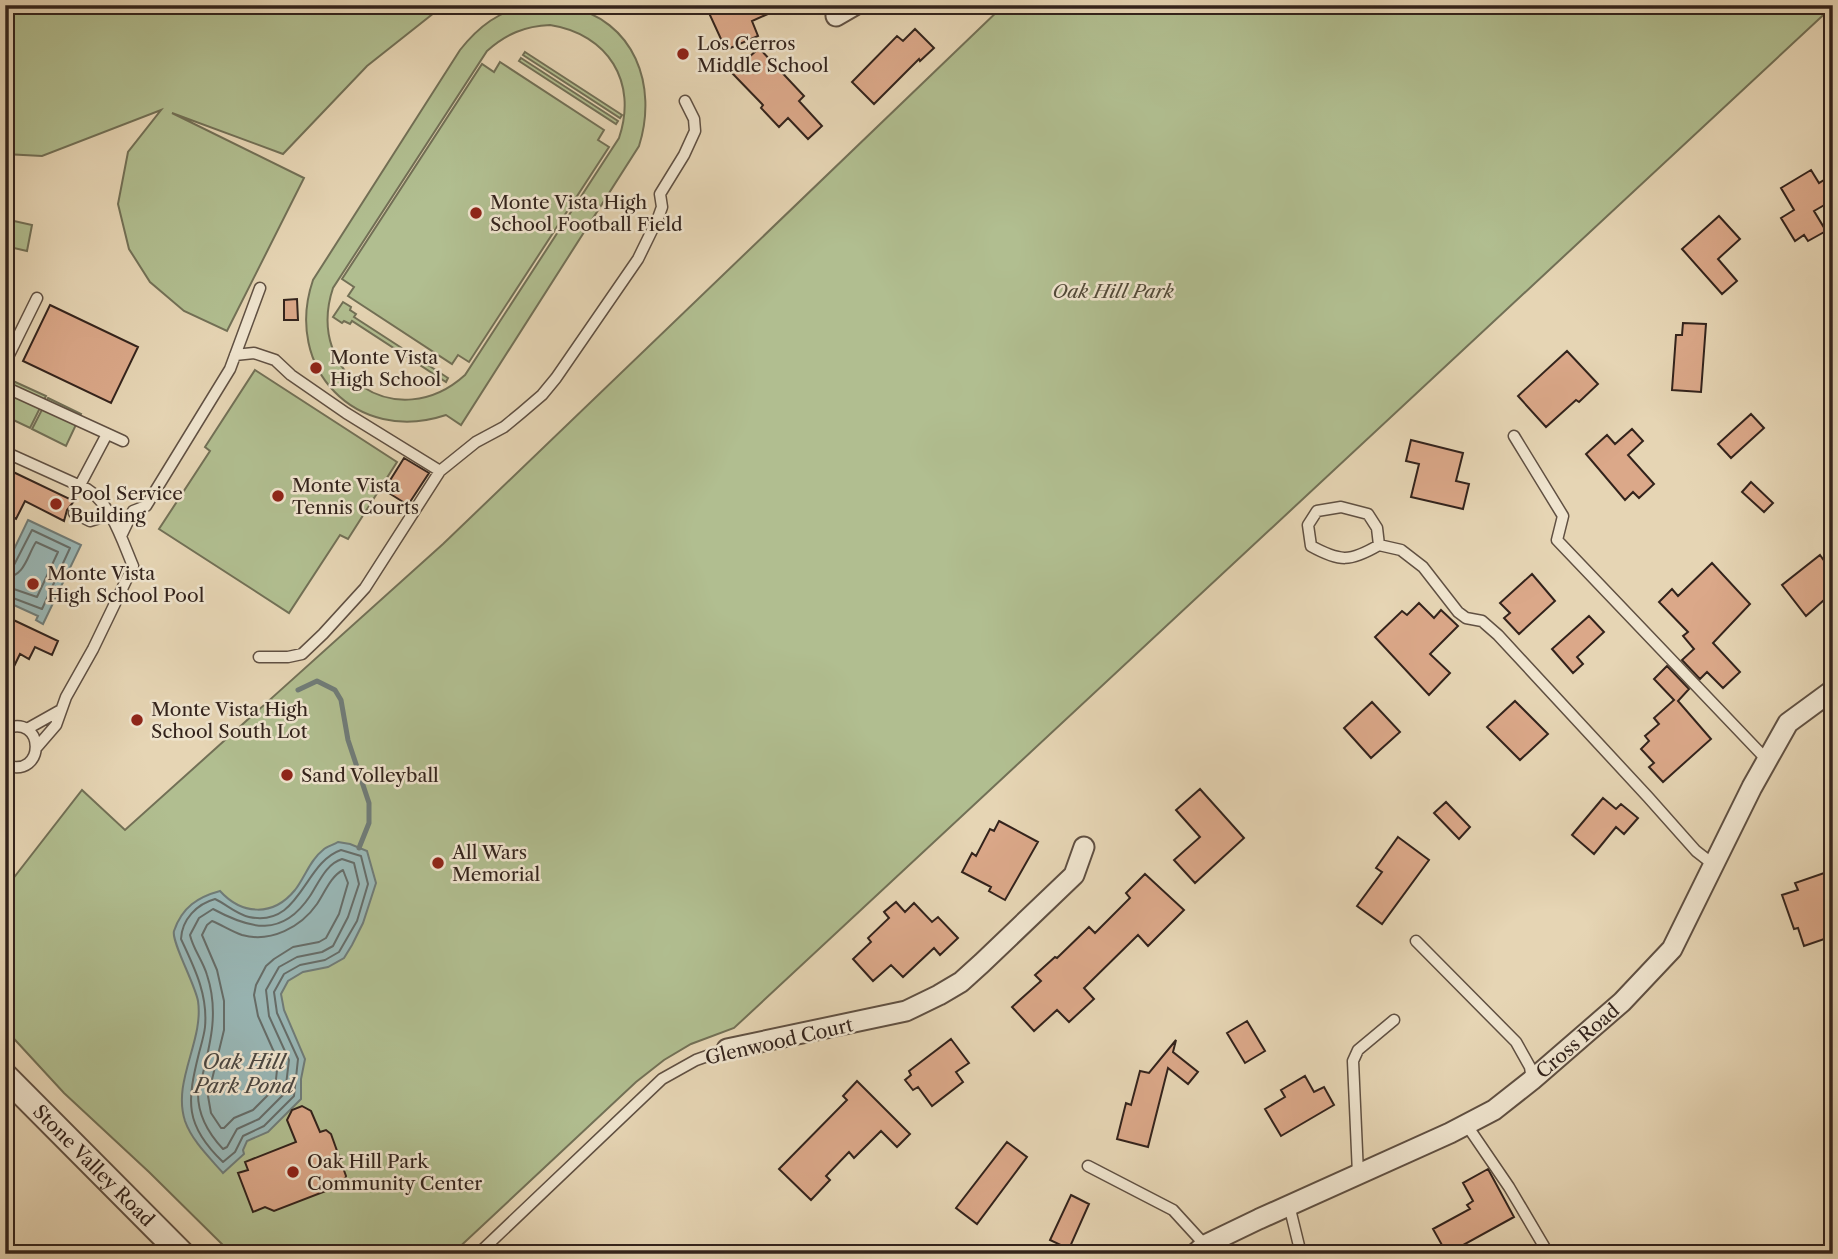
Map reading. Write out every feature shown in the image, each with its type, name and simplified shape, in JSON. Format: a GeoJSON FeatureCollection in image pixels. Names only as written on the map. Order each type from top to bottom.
{"type":"FeatureCollection","features":[{"type":"Feature","properties":{"kind":"street"},"geometry":{"type":"LineString","coordinates":[[836,16],[855,5]]}},
{"type":"Feature","properties":{"kind":"street","name":"Cross Road"},"geometry":{"type":"LineString","coordinates":[[1200,1250],[1289,1205],[1494,1110],[1622,1002],[1672,949],[1788,723],[1833,690]]}},
{"type":"Feature","properties":{"kind":"street","name":"Glenwood Court"},"geometry":{"type":"LineString","coordinates":[[727,1049],[906,1011],[939,995],[961,982],[1074,875],[1084,847]]}},
{"type":"Feature","properties":{"kind":"street","name":"Stone Valley Road"},"geometry":{"type":"LineString","coordinates":[[5,1076],[172,1250]]}},
{"type":"Feature","properties":{"kind":"lane"},"geometry":{"type":"LineString","coordinates":[[259,657],[302,654],[323,634],[365,588],[440,471],[476,442],[504,427],[542,395],[576,352],[638,259],[659,218],[662,207],[660,194],[695,131],[694,119],[684,101]]}},
{"type":"Feature","properties":{"kind":"lane"},"geometry":{"type":"LineString","coordinates":[[121,536],[134,511],[146,506],[230,369],[260,288]]}},
{"type":"Feature","properties":{"kind":"lane"},"geometry":{"type":"LineString","coordinates":[[5,363],[37,298]]}},
{"type":"Feature","properties":{"kind":"lane"},"geometry":{"type":"LineString","coordinates":[[235,355],[254,354],[275,360],[291,375],[346,413],[440,471]]}},
{"type":"Feature","properties":{"kind":"lane"},"geometry":{"type":"LineString","coordinates":[[5,387],[123,442]]}},
{"type":"Feature","properties":{"kind":"lane"},"geometry":{"type":"LineString","coordinates":[[80,485],[107,434]]}},
{"type":"Feature","properties":{"kind":"lane"},"geometry":{"type":"LineString","coordinates":[[1514,436],[1563,516],[1557,540],[1768,760]]}},
{"type":"Feature","properties":{"kind":"lane"},"geometry":{"type":"LineString","coordinates":[[5,452],[99,496],[121,536],[132,566],[60,711],[56,725],[37,747],[32,760],[5,777]]}},
{"type":"Feature","properties":{"kind":"lane"},"geometry":{"type":"LineString","coordinates":[[1379,545],[1377,528],[1368,514],[1341,507],[1317,512],[1308,525],[1311,546],[1333,558],[1358,557],[1379,545],[1401,550],[1423,567],[1458,612],[1466,618],[1482,621],[1498,635],[1696,851],[1714,865]]}},
{"type":"Feature","properties":{"kind":"lane"},"geometry":{"type":"LineString","coordinates":[[74,513],[90,521],[109,515]]}},
{"type":"Feature","properties":{"kind":"lane"},"geometry":{"type":"LineString","coordinates":[[27,729],[60,711]]}},
{"type":"Feature","properties":{"kind":"lane"},"geometry":{"type":"LineString","coordinates":[[5,729],[15,726],[27,729],[37,747]]}},
{"type":"Feature","properties":{"kind":"lane"},"geometry":{"type":"LineString","coordinates":[[5,765],[20,767]]}},
{"type":"Feature","properties":{"kind":"lane"},"geometry":{"type":"LineString","coordinates":[[1416,941],[1516,1042],[1530,1067],[1532,1080]]}},
{"type":"Feature","properties":{"kind":"lane"},"geometry":{"type":"LineString","coordinates":[[1358,1174],[1353,1061],[1358,1050],[1394,1020]]}},
{"type":"Feature","properties":{"kind":"lane","name":"Glenwood Court"},"geometry":{"type":"LineString","coordinates":[[478,1254],[662,1079],[696,1060],[727,1049]]}},
{"type":"Feature","properties":{"kind":"lane"},"geometry":{"type":"LineString","coordinates":[[1466,1124],[1509,1187],[1548,1253]]}},
{"type":"Feature","properties":{"kind":"lane"},"geometry":{"type":"LineString","coordinates":[[1088,1166],[1173,1210],[1200,1250]]}},
{"type":"Feature","properties":{"kind":"lane"},"geometry":{"type":"LineString","coordinates":[[1289,1205],[1301,1254]]}},
{"type":"Feature","properties":{"kind":"green space"},"geometry":{"type":"Polygon","coordinates":[[[5,5],[444,5],[367,66],[283,154],[172,113],[304,178],[227,331],[184,311],[150,282],[129,249],[118,204],[128,152],[161,110],[42,156],[5,154],[5,5]]]}},
{"type":"Feature","properties":{"kind":"green space"},"geometry":{"type":"Polygon","coordinates":[[[529,5],[567,6],[590,14],[610,25],[625,41],[636,59],[645,101],[639,146],[461,425],[446,415],[413,421],[383,419],[356,409],[334,392],[318,369],[308,342],[306,312],[313,280],[460,50],[490,21],[508,11],[529,5]],[[550,25],[524,29],[501,40],[487,51],[333,288],[328,319],[332,347],[344,370],[363,387],[386,397],[412,399],[439,392],[465,375],[619,138],[624,117],[621,80],[602,50],[570,30],[550,25]]]}},
{"type":"Feature","properties":{"kind":"green space","name":"Oak Hill Park"},"geometry":{"type":"Polygon","coordinates":[[[1004,5],[1833,6],[734,1028],[691,1044],[664,1060],[636,1082],[452,1254],[232,1254],[64,1093],[5,1029],[5,889],[82,790],[125,830],[443,544],[1004,5]]]}},
{"type":"Feature","properties":{"kind":"green space"},"geometry":{"type":"Polygon","coordinates":[[[525,52],[622,115],[620,118],[523,55],[525,52]]]}},
{"type":"Feature","properties":{"kind":"green space"},"geometry":{"type":"Polygon","coordinates":[[[521,58],[618,121],[616,124],[519,61],[521,58]]]}},
{"type":"Feature","properties":{"kind":"green space","name":"Monte Vista High School Football Field"},"geometry":{"type":"Polygon","coordinates":[[[500,62],[604,130],[598,140],[609,147],[469,362],[458,355],[452,364],[348,296],[354,287],[342,279],[482,64],[494,72],[500,62]]]}},
{"type":"Feature","properties":{"kind":"green space"},"geometry":{"type":"Polygon","coordinates":[[[5,219],[32,225],[27,251],[5,246],[5,219]]]}},
{"type":"Feature","properties":{"kind":"green space"},"geometry":{"type":"Polygon","coordinates":[[[343,302],[351,307],[350,310],[356,314],[354,317],[448,378],[446,382],[352,321],[350,324],[344,321],[342,323],[333,317],[343,302]]]}},
{"type":"Feature","properties":{"kind":"green space","name":"Monte Vista Tennis Courts"},"geometry":{"type":"Polygon","coordinates":[[[255,370],[397,462],[348,539],[340,535],[289,613],[159,529],[210,451],[205,447],[255,370]]]}},
{"type":"Feature","properties":{"kind":"green space"},"geometry":{"type":"Polygon","coordinates":[[[13,381],[46,396],[30,428],[5,416],[5,396],[13,381]]]}},
{"type":"Feature","properties":{"kind":"green space"},"geometry":{"type":"Polygon","coordinates":[[[48,398],[81,414],[66,446],[32,429],[48,398]]]}},
{"type":"Feature","properties":{"kind":"water","name":"Monte Vista High School Pool"},"geometry":{"type":"Polygon","coordinates":[[[28,520],[81,545],[43,624],[36,620],[38,616],[5,601],[5,568],[28,520]]]}},
{"type":"Feature","properties":{"kind":"water","name":"Oak Hill Park Pond"},"geometry":{"type":"Polygon","coordinates":[[[338,842],[367,851],[376,883],[363,923],[344,958],[328,967],[303,972],[288,981],[281,994],[284,1010],[305,1059],[301,1099],[268,1132],[247,1141],[244,1154],[223,1173],[197,1142],[185,1121],[182,1091],[199,1016],[193,984],[176,944],[174,931],[186,909],[205,896],[220,891],[238,905],[248,908],[258,910],[277,905],[295,890],[318,854],[338,842]]]}},
{"type":"Feature","properties":{"kind":"building"},"geometry":{"type":"Polygon","coordinates":[[[727,5],[788,5],[752,21],[758,36],[726,50],[709,13],[727,5]]]}},
{"type":"Feature","properties":{"kind":"building"},"geometry":{"type":"Polygon","coordinates":[[[915,29],[934,48],[920,61],[919,59],[874,104],[852,82],[897,36],[903,41],[915,29]]]}},
{"type":"Feature","properties":{"kind":"building"},"geometry":{"type":"Polygon","coordinates":[[[759,48],[804,96],[799,101],[822,126],[808,139],[788,118],[779,127],[761,108],[763,105],[732,73],[759,48]]]}},
{"type":"Feature","properties":{"kind":"building"},"geometry":{"type":"Polygon","coordinates":[[[1811,170],[1819,183],[1827,178],[1833,187],[1833,200],[1814,211],[1826,231],[1808,241],[1804,235],[1795,241],[1781,218],[1794,210],[1781,188],[1811,170]]]}},
{"type":"Feature","properties":{"kind":"building"},"geometry":{"type":"Polygon","coordinates":[[[1719,216],[1740,239],[1718,259],[1737,281],[1722,294],[1682,249],[1719,216]]]}},
{"type":"Feature","properties":{"kind":"building"},"geometry":{"type":"Polygon","coordinates":[[[297,299],[298,320],[284,320],[284,300],[297,299]]]}},
{"type":"Feature","properties":{"kind":"building"},"geometry":{"type":"Polygon","coordinates":[[[50,305],[138,347],[111,403],[23,361],[50,305]]]}},
{"type":"Feature","properties":{"kind":"building"},"geometry":{"type":"Polygon","coordinates":[[[1683,323],[1706,324],[1701,392],[1672,390],[1676,335],[1682,335],[1683,323]]]}},
{"type":"Feature","properties":{"kind":"building"},"geometry":{"type":"Polygon","coordinates":[[[1567,351],[1598,384],[1546,427],[1518,396],[1567,351]]]}},
{"type":"Feature","properties":{"kind":"building"},"geometry":{"type":"Polygon","coordinates":[[[1751,414],[1764,428],[1731,458],[1718,444],[1751,414]]]}},
{"type":"Feature","properties":{"kind":"building"},"geometry":{"type":"Polygon","coordinates":[[[1632,429],[1643,441],[1628,455],[1654,484],[1639,498],[1633,492],[1625,500],[1586,454],[1607,435],[1615,444],[1632,429]]]}},
{"type":"Feature","properties":{"kind":"building"},"geometry":{"type":"Polygon","coordinates":[[[1411,440],[1463,453],[1456,481],[1469,484],[1463,509],[1411,497],[1419,464],[1406,461],[1411,440]]]}},
{"type":"Feature","properties":{"kind":"building"},"geometry":{"type":"Polygon","coordinates":[[[404,458],[429,473],[408,505],[384,490],[404,458]]]}},
{"type":"Feature","properties":{"kind":"building"},"geometry":{"type":"Polygon","coordinates":[[[9,470],[74,501],[67,510],[64,521],[25,501],[16,519],[5,513],[5,479],[9,470]]]}},
{"type":"Feature","properties":{"kind":"building"},"geometry":{"type":"Polygon","coordinates":[[[1751,482],[1773,503],[1764,512],[1742,492],[1751,482]]]}},
{"type":"Feature","properties":{"kind":"building"},"geometry":{"type":"Polygon","coordinates":[[[1820,555],[1825,562],[1833,555],[1833,592],[1806,616],[1782,585],[1820,555]]]}},
{"type":"Feature","properties":{"kind":"building"},"geometry":{"type":"Polygon","coordinates":[[[1712,563],[1750,604],[1713,643],[1740,672],[1723,688],[1707,672],[1700,679],[1682,660],[1694,649],[1683,636],[1688,632],[1659,602],[1672,589],[1678,596],[1712,563]]]}},
{"type":"Feature","properties":{"kind":"building"},"geometry":{"type":"Polygon","coordinates":[[[1532,574],[1555,601],[1519,634],[1504,618],[1510,613],[1500,603],[1532,574]]]}},
{"type":"Feature","properties":{"kind":"building"},"geometry":{"type":"Polygon","coordinates":[[[1419,603],[1434,618],[1441,610],[1458,626],[1430,654],[1450,673],[1429,695],[1375,637],[1402,611],[1407,615],[1419,603]]]}},
{"type":"Feature","properties":{"kind":"building"},"geometry":{"type":"Polygon","coordinates":[[[5,616],[58,641],[52,655],[35,647],[29,659],[20,654],[5,685],[5,616]]]}},
{"type":"Feature","properties":{"kind":"building"},"geometry":{"type":"Polygon","coordinates":[[[1589,616],[1604,632],[1577,657],[1583,664],[1573,673],[1552,649],[1589,616]]]}},
{"type":"Feature","properties":{"kind":"building"},"geometry":{"type":"Polygon","coordinates":[[[1667,666],[1689,689],[1678,701],[1711,739],[1663,782],[1649,767],[1654,763],[1641,749],[1649,741],[1645,736],[1659,724],[1654,718],[1674,700],[1654,679],[1667,666]]]}},
{"type":"Feature","properties":{"kind":"building"},"geometry":{"type":"Polygon","coordinates":[[[1515,701],[1548,734],[1520,760],[1487,727],[1515,701]]]}},
{"type":"Feature","properties":{"kind":"building"},"geometry":{"type":"Polygon","coordinates":[[[1372,702],[1400,732],[1371,758],[1344,728],[1372,702]]]}},
{"type":"Feature","properties":{"kind":"building"},"geometry":{"type":"Polygon","coordinates":[[[1200,789],[1244,838],[1195,883],[1174,860],[1200,837],[1176,810],[1200,789]]]}},
{"type":"Feature","properties":{"kind":"building"},"geometry":{"type":"Polygon","coordinates":[[[1603,798],[1616,809],[1621,804],[1638,818],[1624,834],[1616,827],[1594,854],[1572,835],[1603,798]]]}},
{"type":"Feature","properties":{"kind":"building"},"geometry":{"type":"Polygon","coordinates":[[[1446,802],[1470,827],[1459,839],[1434,813],[1446,802]]]}},
{"type":"Feature","properties":{"kind":"building"},"geometry":{"type":"Polygon","coordinates":[[[999,821],[1038,842],[1005,900],[989,891],[991,887],[962,872],[972,853],[976,856],[990,829],[994,831],[999,821]]]}},
{"type":"Feature","properties":{"kind":"building"},"geometry":{"type":"Polygon","coordinates":[[[1398,837],[1429,860],[1382,924],[1357,906],[1382,872],[1376,868],[1398,837]]]}},
{"type":"Feature","properties":{"kind":"building"},"geometry":{"type":"Polygon","coordinates":[[[1833,870],[1833,936],[1804,946],[1798,928],[1794,929],[1782,895],[1798,890],[1795,883],[1833,870]]]}},
{"type":"Feature","properties":{"kind":"building"},"geometry":{"type":"Polygon","coordinates":[[[1145,874],[1184,910],[1148,946],[1138,935],[1084,988],[1094,999],[1069,1022],[1057,1010],[1034,1031],[1012,1007],[1041,981],[1035,975],[1089,927],[1095,933],[1130,898],[1126,893],[1145,874]]]}},
{"type":"Feature","properties":{"kind":"building"},"geometry":{"type":"Polygon","coordinates":[[[896,902],[905,912],[914,903],[932,922],[938,917],[958,938],[940,955],[934,948],[903,977],[891,965],[873,981],[853,959],[871,942],[868,938],[889,918],[884,912],[896,902]]]}},
{"type":"Feature","properties":{"kind":"building"},"geometry":{"type":"Polygon","coordinates":[[[1247,1021],[1265,1051],[1245,1063],[1227,1033],[1247,1021]]]}},
{"type":"Feature","properties":{"kind":"building"},"geometry":{"type":"Polygon","coordinates":[[[951,1039],[969,1063],[956,1072],[963,1082],[932,1106],[918,1087],[913,1090],[905,1080],[911,1075],[909,1071],[951,1039]]]}},
{"type":"Feature","properties":{"kind":"building"},"geometry":{"type":"Polygon","coordinates":[[[1176,1040],[1173,1052],[1198,1072],[1188,1084],[1168,1068],[1148,1147],[1117,1139],[1126,1103],[1131,1105],[1140,1071],[1149,1073],[1176,1040]]]}},
{"type":"Feature","properties":{"kind":"building"},"geometry":{"type":"Polygon","coordinates":[[[1305,1076],[1314,1092],[1324,1087],[1334,1105],[1281,1136],[1265,1109],[1285,1097],[1281,1090],[1305,1076]]]}},
{"type":"Feature","properties":{"kind":"building"},"geometry":{"type":"Polygon","coordinates":[[[857,1081],[910,1134],[897,1147],[881,1131],[854,1158],[849,1152],[826,1176],[830,1180],[811,1200],[779,1169],[847,1100],[843,1096],[857,1081]]]}},
{"type":"Feature","properties":{"kind":"building","name":"Oak Hill Park Community Center"},"geometry":{"type":"Polygon","coordinates":[[[302,1106],[311,1111],[320,1132],[326,1130],[331,1134],[346,1176],[344,1184],[274,1211],[265,1207],[253,1212],[238,1173],[248,1170],[245,1162],[296,1142],[287,1120],[292,1110],[302,1106]]]}},
{"type":"Feature","properties":{"kind":"building"},"geometry":{"type":"Polygon","coordinates":[[[1007,1142],[1027,1157],[977,1224],[956,1208],[1007,1142]]]}},
{"type":"Feature","properties":{"kind":"building"},"geometry":{"type":"Polygon","coordinates":[[[1488,1169],[1514,1217],[1447,1254],[1433,1229],[1470,1209],[1467,1205],[1473,1201],[1463,1183],[1488,1169]]]}},
{"type":"Feature","properties":{"kind":"building"},"geometry":{"type":"Polygon","coordinates":[[[1071,1195],[1089,1204],[1069,1249],[1050,1240],[1071,1195]]]}},
{"type":"Feature","properties":{"kind":"waterway"},"geometry":{"type":"LineString","coordinates":[[298,690],[317,681],[335,690],[341,700],[348,740],[369,803],[369,823],[359,848]]}},
{"type":"Feature","properties":{"kind":"place","name":"Los Cerros Middle School"},"geometry":{"type":"Point","coordinates":[683,54]}},
{"type":"Feature","properties":{"kind":"place","name":"Monte Vista High School Football Field"},"geometry":{"type":"Point","coordinates":[476,213]}},
{"type":"Feature","properties":{"kind":"place","name":"Monte Vista High School"},"geometry":{"type":"Point","coordinates":[316,368]}},
{"type":"Feature","properties":{"kind":"place","name":"Monte Vista Tennis Courts"},"geometry":{"type":"Point","coordinates":[278,496]}},
{"type":"Feature","properties":{"kind":"place","name":"Pool Service Building"},"geometry":{"type":"Point","coordinates":[56,504]}},
{"type":"Feature","properties":{"kind":"place","name":"Monte Vista High School Pool"},"geometry":{"type":"Point","coordinates":[33,584]}},
{"type":"Feature","properties":{"kind":"place","name":"Monte Vista High School South Lot"},"geometry":{"type":"Point","coordinates":[137,720]}},
{"type":"Feature","properties":{"kind":"place","name":"Sand Volleyball"},"geometry":{"type":"Point","coordinates":[287,775]}},
{"type":"Feature","properties":{"kind":"place","name":"All Wars Memorial"},"geometry":{"type":"Point","coordinates":[438,863]}},
{"type":"Feature","properties":{"kind":"place","name":"Oak Hill Park Community Center"},"geometry":{"type":"Point","coordinates":[293,1172]}}]}
